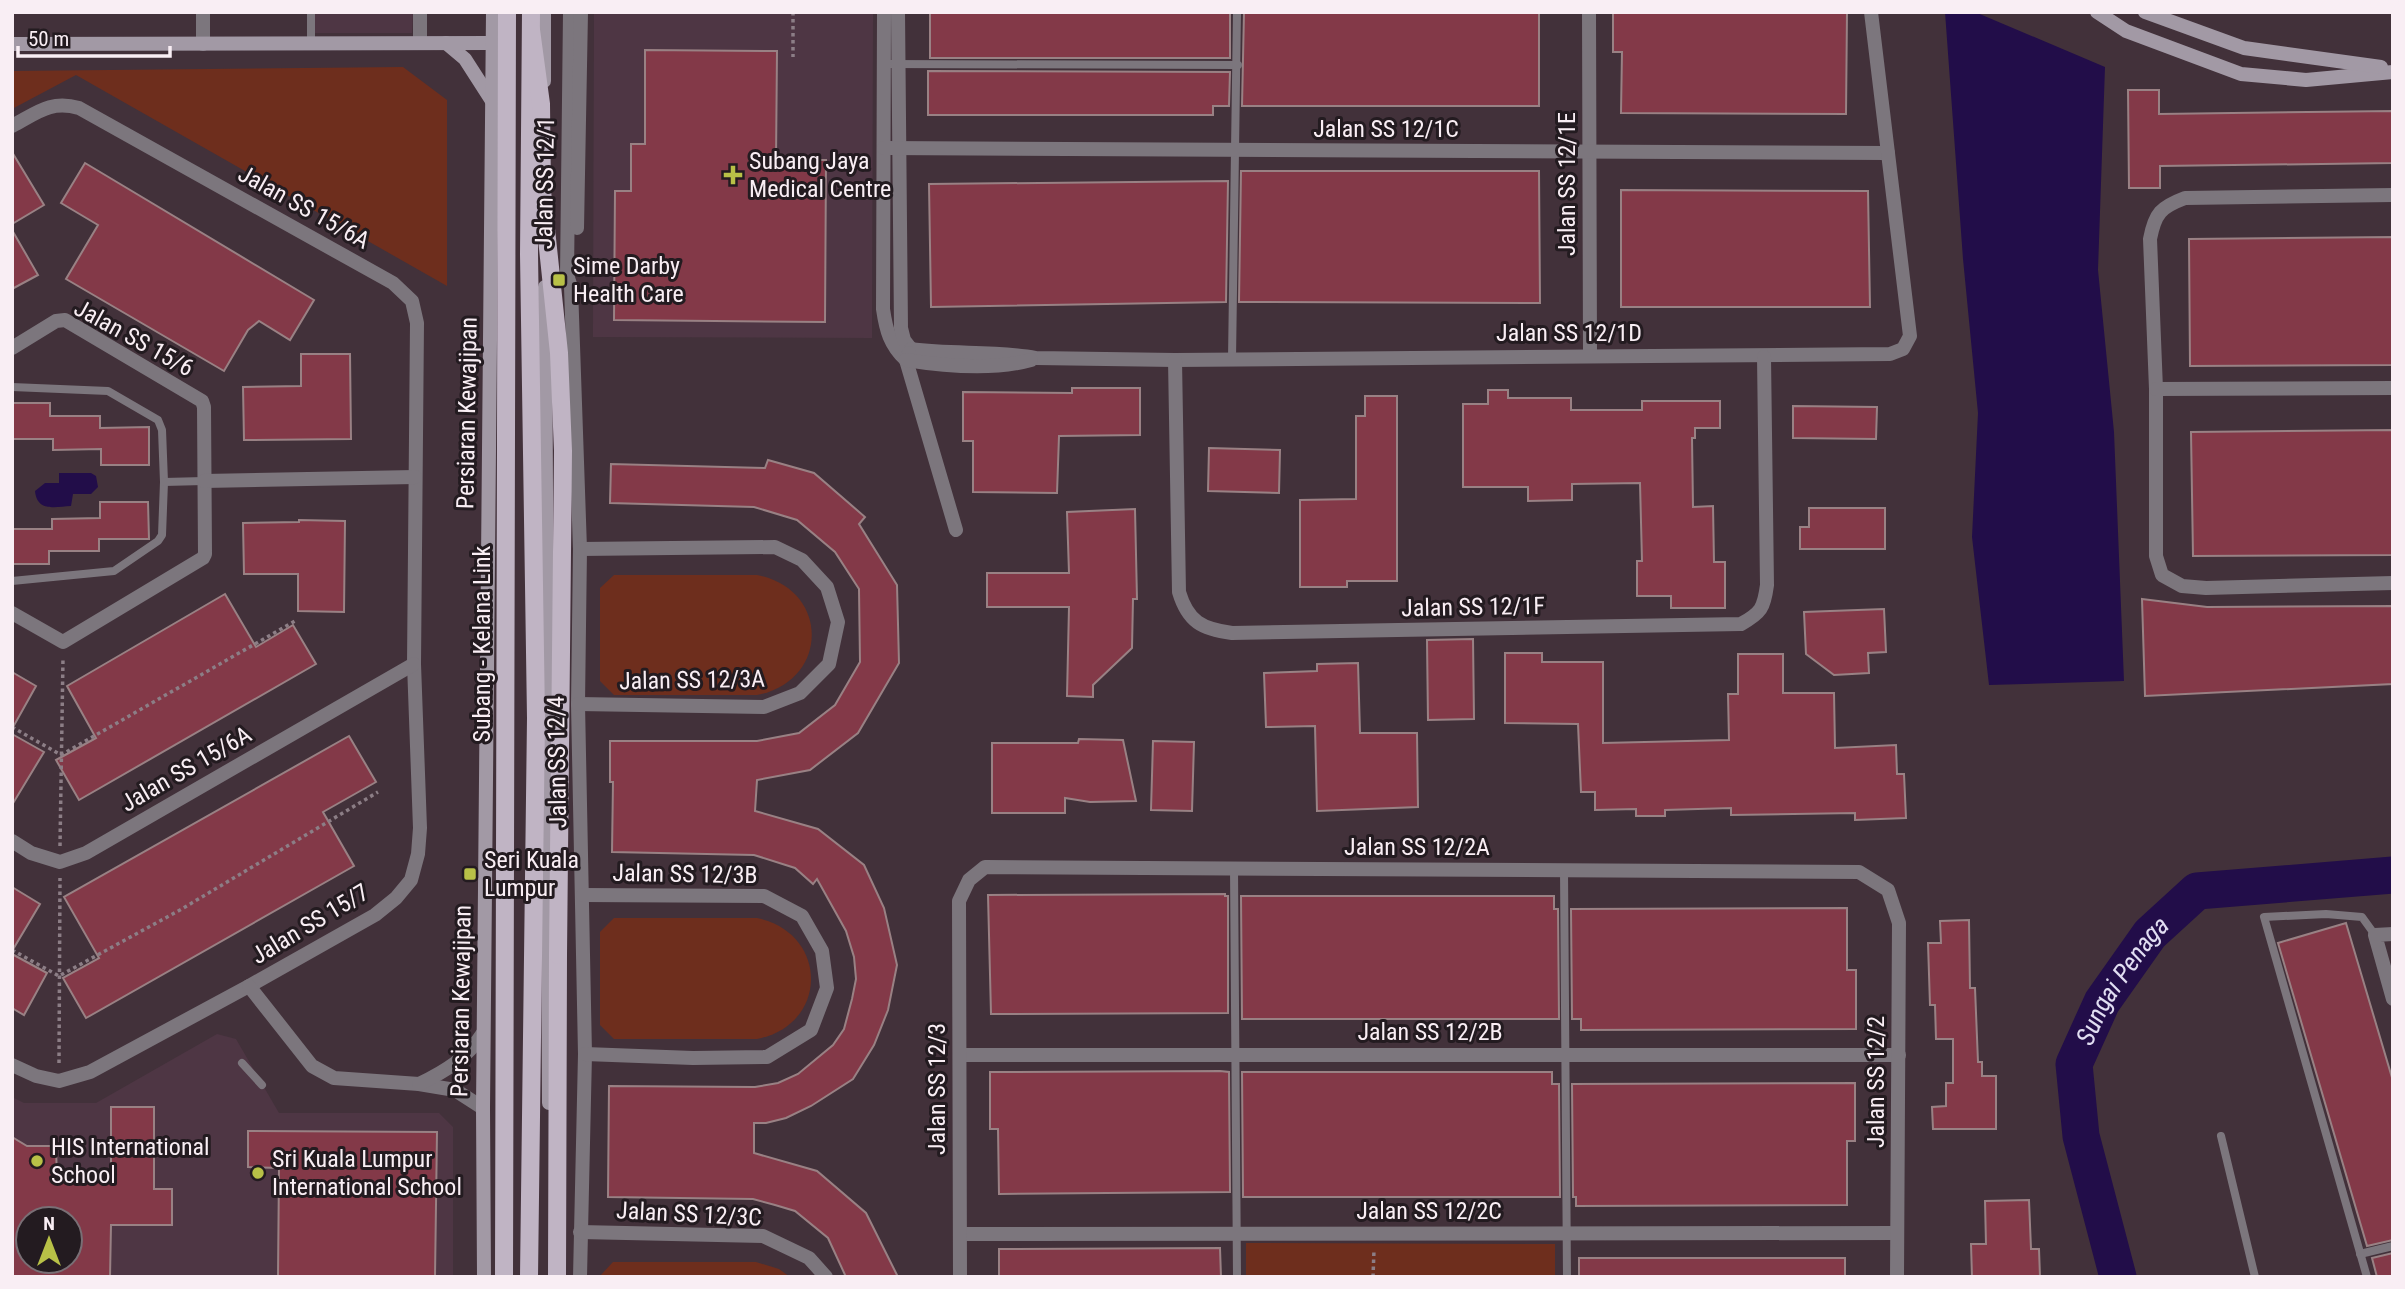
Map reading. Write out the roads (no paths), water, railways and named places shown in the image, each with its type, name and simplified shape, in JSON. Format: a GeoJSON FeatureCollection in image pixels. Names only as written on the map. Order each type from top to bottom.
{"type":"FeatureCollection","features":[{"type":"Feature","properties":{"kind":"main road","name":"Persiaran Kewajipan"},"geometry":{"type":"LineString","coordinates":[[484,1277],[483,1108],[493,12]]}},
{"type":"Feature","properties":{"kind":"main road"},"geometry":{"type":"LineString","coordinates":[[492,158],[501,116],[501,12]]}},
{"type":"Feature","properties":{"kind":"main road","name":"Subang - Kelana Link"},"geometry":{"type":"LineString","coordinates":[[504,1277],[507,12]]}},
{"type":"Feature","properties":{"kind":"main road"},"geometry":{"type":"LineString","coordinates":[[544,12],[551,1277]]}},
{"type":"Feature","properties":{"kind":"main road"},"geometry":{"type":"LineString","coordinates":[[2097,12],[2126,31],[2241,74],[2306,80],[2393,70]]}},
{"type":"Feature","properties":{"kind":"main road"},"geometry":{"type":"LineString","coordinates":[[2145,12],[2244,48],[2393,70]]}},
{"type":"Feature","properties":{"kind":"main road"},"geometry":{"type":"LineString","coordinates":[[531,21],[541,104],[542,191],[559,353],[563,450],[557,1277]]}},
{"type":"Feature","properties":{"kind":"main road","name":"Subang - Kelana Link"},"geometry":{"type":"LineString","coordinates":[[529,1277],[536,718],[529,254],[531,21]]}},
{"type":"Feature","properties":{"kind":"main road"},"geometry":{"type":"LineString","coordinates":[[446,43],[465,59],[493,102]]}},
{"type":"Feature","properties":{"kind":"main road"},"geometry":{"type":"LineString","coordinates":[[12,44],[493,43]]}},
{"type":"Feature","properties":{"kind":"street"},"geometry":{"type":"LineString","coordinates":[[203,12],[203,44]]}},
{"type":"Feature","properties":{"kind":"street"},"geometry":{"type":"LineString","coordinates":[[420,12],[420,43]]}},
{"type":"Feature","properties":{"kind":"street","name":"Jalan SS 12/1"},"geometry":{"type":"LineString","coordinates":[[570,12],[567,275],[570,288]]}},
{"type":"Feature","properties":{"kind":"street","name":"Jalan SS 12/1"},"geometry":{"type":"LineString","coordinates":[[570,288],[576,275],[581,12]]}},
{"type":"Feature","properties":{"kind":"street"},"geometry":{"type":"LineString","coordinates":[[884,12],[891,64],[891,149],[901,328],[956,530]]}},
{"type":"Feature","properties":{"kind":"street"},"geometry":{"type":"LineString","coordinates":[[891,64],[898,12]]}},
{"type":"Feature","properties":{"kind":"street","name":"Jalan SS 12/1E"},"geometry":{"type":"LineString","coordinates":[[1589,12],[1590,355]]}},
{"type":"Feature","properties":{"kind":"street"},"geometry":{"type":"LineString","coordinates":[[1871,12],[1888,153]]}},
{"type":"Feature","properties":{"kind":"street","name":"Jalan SS 15/6A"},"geometry":{"type":"LineString","coordinates":[[12,126],[48,107],[63,104],[79,108],[393,283],[412,301],[417,323],[415,477]]}},
{"type":"Feature","properties":{"kind":"street","name":"Jalan SS 12/1C"},"geometry":{"type":"LineString","coordinates":[[891,149],[1888,153]]}},
{"type":"Feature","properties":{"kind":"street","name":"Jalan SS 12/1D"},"geometry":{"type":"LineString","coordinates":[[908,355],[936,363],[1013,365],[1036,358],[1175,360],[1890,354],[1903,349],[1910,336],[1888,153]]}},
{"type":"Feature","properties":{"kind":"street"},"geometry":{"type":"LineString","coordinates":[[2393,195],[2185,198],[2166,205],[2154,220],[2150,239],[2156,389],[2155,556],[2162,575],[2182,586],[2206,588],[2393,583]]}},
{"type":"Feature","properties":{"kind":"street","name":"Jalan SS 12/4"},"geometry":{"type":"LineString","coordinates":[[570,288],[580,549],[578,704],[585,1054],[580,1277]]}},
{"type":"Feature","properties":{"kind":"street","name":"Jalan SS 15/6"},"geometry":{"type":"LineString","coordinates":[[12,348],[56,321],[65,320],[202,401],[205,554],[203,558],[63,642],[12,614]]}},
{"type":"Feature","properties":{"kind":"street","name":"Jalan SS 12/1F"},"geometry":{"type":"LineString","coordinates":[[1175,360],[1179,592],[1184,608],[1196,622],[1211,630],[1232,633],[1741,624],[1757,615],[1765,602],[1767,585],[1764,356]]}},
{"type":"Feature","properties":{"kind":"street"},"geometry":{"type":"LineString","coordinates":[[2156,389],[2393,388]]}},
{"type":"Feature","properties":{"kind":"street"},"geometry":{"type":"LineString","coordinates":[[204,481],[415,477]]}},
{"type":"Feature","properties":{"kind":"street","name":"Jalan SS 15/7"},"geometry":{"type":"LineString","coordinates":[[12,1065],[36,1076],[59,1081],[90,1072],[375,915],[396,898],[411,880],[421,828],[414,664],[415,477]]}},
{"type":"Feature","properties":{"kind":"street","name":"Jalan SS 12/3A"},"geometry":{"type":"LineString","coordinates":[[578,704],[764,707],[800,693],[829,664],[838,622],[827,587],[802,560],[775,547],[580,549]]}},
{"type":"Feature","properties":{"kind":"street"},"geometry":{"type":"LineString","coordinates":[[547,590],[579,589]]}},
{"type":"Feature","properties":{"kind":"street","name":"Jalan SS 15/6A"},"geometry":{"type":"LineString","coordinates":[[12,841],[31,853],[60,862],[86,853],[414,664]]}},
{"type":"Feature","properties":{"kind":"street","name":"Jalan SS 12/2A"},"geometry":{"type":"LineString","coordinates":[[959,901],[969,880],[985,867],[1859,872],[1888,890]]}},
{"type":"Feature","properties":{"kind":"street","name":"Jalan SS 12/2"},"geometry":{"type":"LineString","coordinates":[[1888,890],[1899,923],[1897,1277]]}},
{"type":"Feature","properties":{"kind":"street","name":"Jalan SS 12/3B"},"geometry":{"type":"LineString","coordinates":[[583,895],[764,896],[802,916],[822,951],[827,988],[811,1030],[767,1057],[693,1058],[585,1054]]}},
{"type":"Feature","properties":{"kind":"street","name":"Jalan SS 12/3"},"geometry":{"type":"LineString","coordinates":[[959,901],[961,1277]]}},
{"type":"Feature","properties":{"kind":"street"},"geometry":{"type":"LineString","coordinates":[[2393,934],[2375,935],[2393,999]]}},
{"type":"Feature","properties":{"kind":"street"},"geometry":{"type":"LineString","coordinates":[[249,986],[312,1066],[334,1078],[419,1084],[455,1090],[483,1108]]}},
{"type":"Feature","properties":{"kind":"street"},"geometry":{"type":"LineString","coordinates":[[419,1084],[460,1061],[484,1033]]}},
{"type":"Feature","properties":{"kind":"street","name":"Jalan SS 12/2B"},"geometry":{"type":"LineString","coordinates":[[960,1055],[1899,1055]]}},
{"type":"Feature","properties":{"kind":"street","name":"Jalan SS 12/3C"},"geometry":{"type":"LineString","coordinates":[[580,1232],[763,1236],[809,1258],[826,1277]]}},
{"type":"Feature","properties":{"kind":"street","name":"Jalan SS 12/2C"},"geometry":{"type":"LineString","coordinates":[[960,1234],[1898,1233]]}},
{"type":"Feature","properties":{"kind":"lane"},"geometry":{"type":"LineString","coordinates":[[311,12],[312,44]]}},
{"type":"Feature","properties":{"kind":"lane"},"geometry":{"type":"LineString","coordinates":[[1232,359],[1237,12]]}},
{"type":"Feature","properties":{"kind":"lane"},"geometry":{"type":"LineString","coordinates":[[891,64],[1238,65]]}},
{"type":"Feature","properties":{"kind":"lane"},"geometry":{"type":"LineString","coordinates":[[12,387],[108,391],[158,420],[162,430],[164,482],[162,535],[158,541],[114,572],[12,581]]}},
{"type":"Feature","properties":{"kind":"lane"},"geometry":{"type":"LineString","coordinates":[[164,482],[204,481]]}},
{"type":"Feature","properties":{"kind":"lane"},"geometry":{"type":"LineString","coordinates":[[1234,868],[1237,1277]]}},
{"type":"Feature","properties":{"kind":"lane"},"geometry":{"type":"LineString","coordinates":[[1564,870],[1567,1277]]}},
{"type":"Feature","properties":{"kind":"lane"},"geometry":{"type":"LineString","coordinates":[[2367,1277],[2264,918],[2326,914],[2362,918],[2375,935]]}},
{"type":"Feature","properties":{"kind":"lane"},"geometry":{"type":"LineString","coordinates":[[242,1063],[262,1085]]}},
{"type":"Feature","properties":{"kind":"lane"},"geometry":{"type":"LineString","coordinates":[[2221,1136],[2255,1277]]}},
{"type":"Feature","properties":{"kind":"lane"},"geometry":{"type":"LineString","coordinates":[[2360,1254],[2393,1246]]}},
{"type":"Feature","properties":{"kind":"waterway","name":"Sungai Penaga"},"geometry":{"type":"LineString","coordinates":[[2118,1277],[2081,1136],[2074,1064],[2102,1002],[2150,934],[2197,891],[2393,875]]}},
{"type":"Feature","properties":{"kind":"place","name":"Subang Jaya Medical Centre"},"geometry":{"type":"Point","coordinates":[733,175]}},
{"type":"Feature","properties":{"kind":"place","name":"Sime Darby Health Care"},"geometry":{"type":"Point","coordinates":[559,280]}},
{"type":"Feature","properties":{"kind":"place","name":"Seri Kuala Lumpur"},"geometry":{"type":"Point","coordinates":[470,874]}},
{"type":"Feature","properties":{"kind":"place","name":"HIS International School"},"geometry":{"type":"Point","coordinates":[37,1161]}},
{"type":"Feature","properties":{"kind":"place","name":"Sri Kuala Lumpur International School"},"geometry":{"type":"Point","coordinates":[258,1173]}}]}
